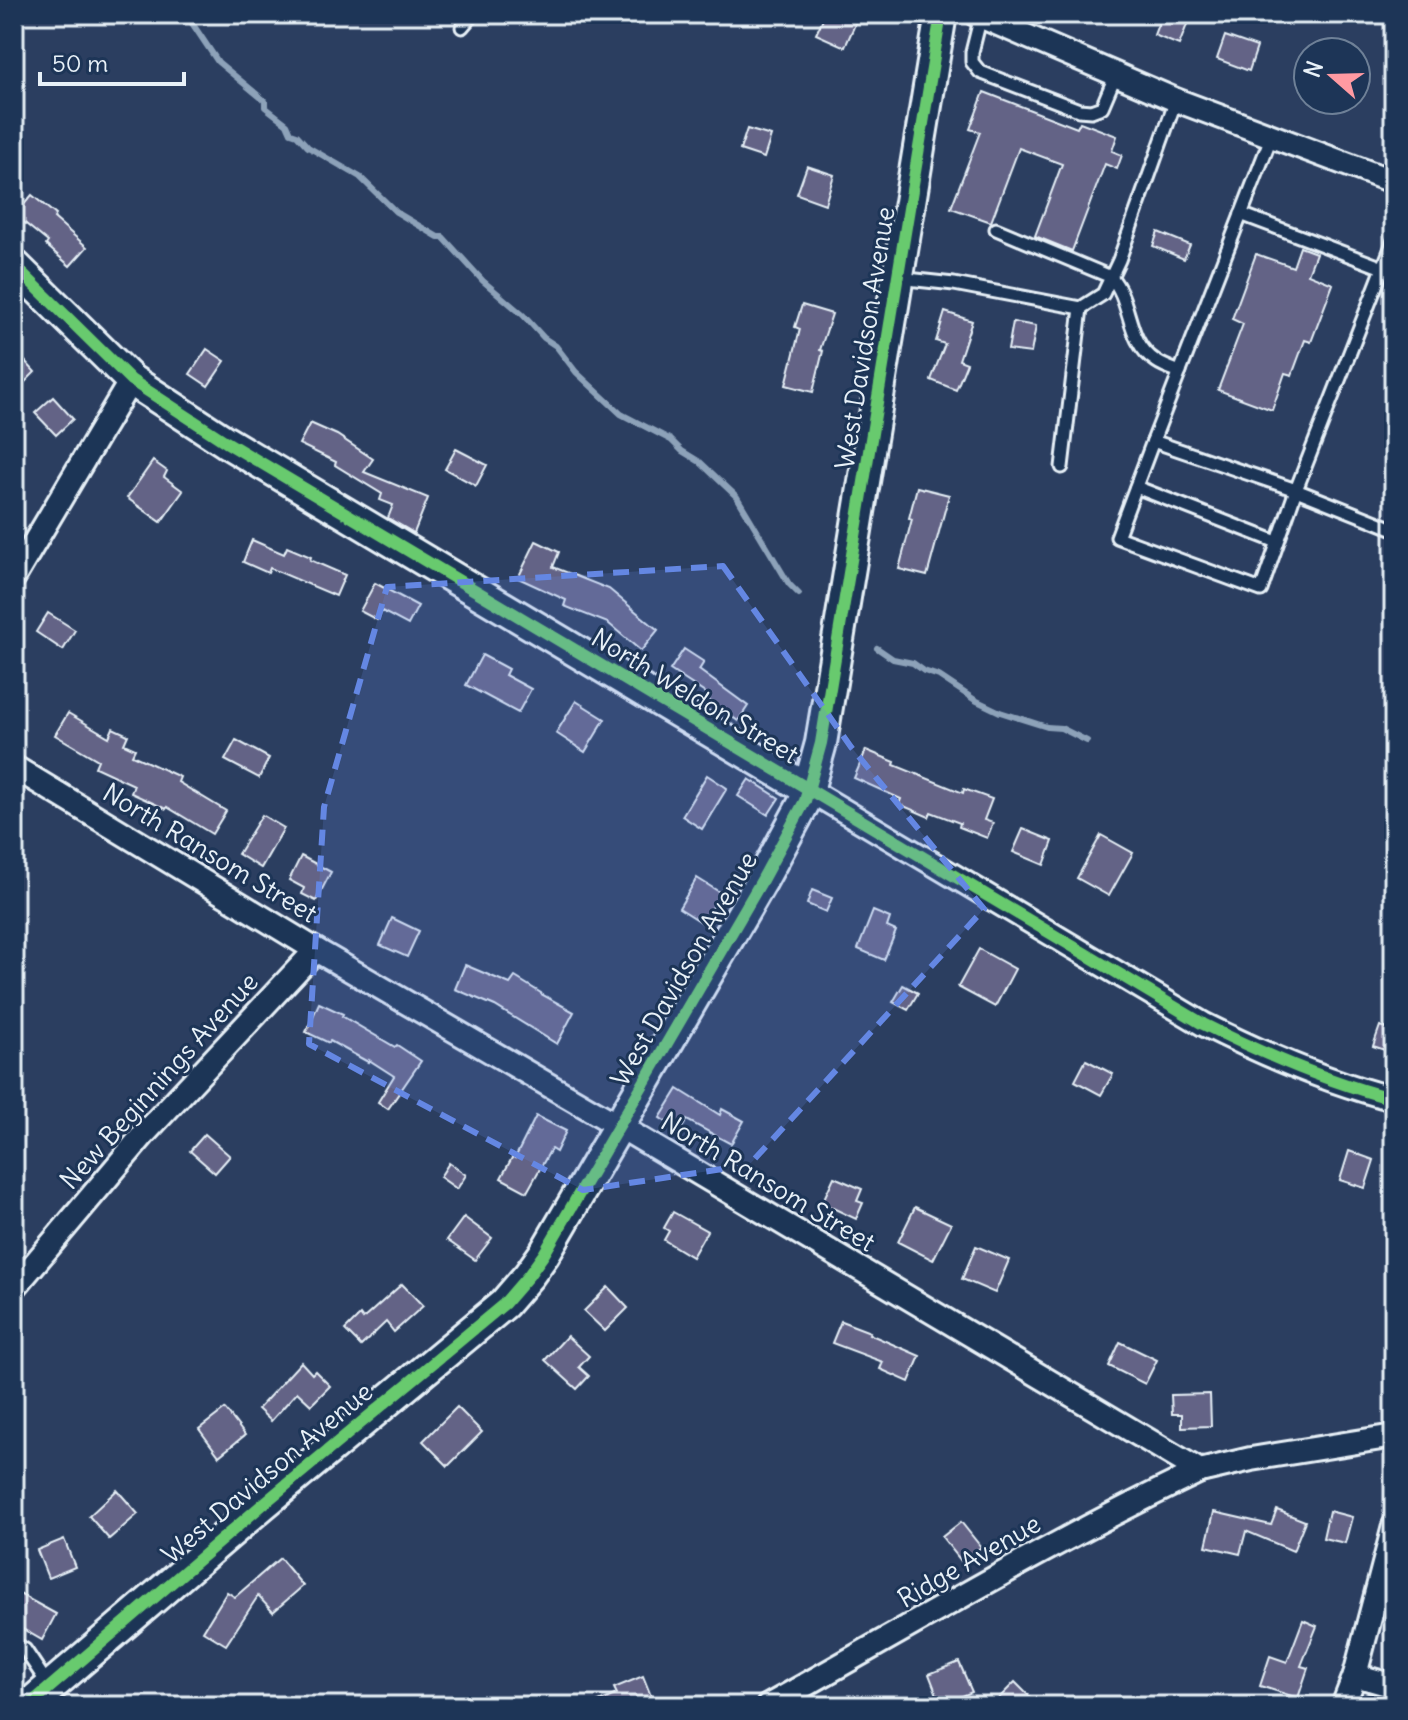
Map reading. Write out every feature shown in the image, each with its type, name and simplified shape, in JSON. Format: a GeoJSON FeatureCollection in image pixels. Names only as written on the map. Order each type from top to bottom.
{"type":"FeatureCollection","features":[{"type":"Feature","properties":{"kind":"street","name":"West Davidson Avenue"},"geometry":{"type":"LineString","coordinates":[[39,1696],[504,1304],[544,1254],[761,882],[809,790],[821,743],[941,14]]}},
{"type":"Feature","properties":{"kind":"street"},"geometry":{"type":"LineString","coordinates":[[978,15],[1176,100],[1394,182]]}},
{"type":"Feature","properties":{"kind":"street","name":"North Weldon Street"},"geometry":{"type":"LineString","coordinates":[[14,265],[131,380],[226,442],[1203,1024],[1270,1057],[1394,1099]]}},
{"type":"Feature","properties":{"kind":"street"},"geometry":{"type":"LineString","coordinates":[[14,577],[131,380]]}},
{"type":"Feature","properties":{"kind":"street","name":"North Ransom Street"},"geometry":{"type":"LineString","coordinates":[[14,767],[316,950],[1200,1471]]}},
{"type":"Feature","properties":{"kind":"street","name":"New Beginnings Avenue"},"geometry":{"type":"LineString","coordinates":[[14,1288],[144,1134],[316,950]]}},
{"type":"Feature","properties":{"kind":"street"},"geometry":{"type":"LineString","coordinates":[[1200,1471],[1251,1459],[1394,1436]]}},
{"type":"Feature","properties":{"kind":"street","name":"Ridge Avenue"},"geometry":{"type":"LineString","coordinates":[[768,1706],[1062,1540],[1200,1471]]}},
{"type":"Feature","properties":{"kind":"street"},"geometry":{"type":"LineString","coordinates":[[1343,1706],[1355,1675],[1394,1526]]}},
{"type":"Feature","properties":{"kind":"street"},"geometry":{"type":"LineString","coordinates":[[1355,1675],[1394,1686]]}},
{"type":"Feature","properties":{"kind":"lane"},"geometry":{"type":"LineString","coordinates":[[462,27],[473,14]]}},
{"type":"Feature","properties":{"kind":"lane"},"geometry":{"type":"LineString","coordinates":[[978,15],[972,62],[980,72],[1079,110],[1091,111],[1102,107],[1116,74]]}},
{"type":"Feature","properties":{"kind":"lane"},"geometry":{"type":"LineString","coordinates":[[897,278],[954,284],[1081,308],[1103,294],[1130,231],[1176,100]]}},
{"type":"Feature","properties":{"kind":"lane"},"geometry":{"type":"LineString","coordinates":[[1272,135],[1117,537],[1261,590],[1296,490],[1394,240]]}},
{"type":"Feature","properties":{"kind":"lane"},"geometry":{"type":"LineString","coordinates":[[1241,214],[1383,268]]}},
{"type":"Feature","properties":{"kind":"lane"},"geometry":{"type":"LineString","coordinates":[[996,229],[1111,277],[1120,286],[1134,336],[1143,349],[1155,361],[1180,372]]}},
{"type":"Feature","properties":{"kind":"lane"},"geometry":{"type":"LineString","coordinates":[[1062,467],[1081,308]]}},
{"type":"Feature","properties":{"kind":"lane"},"geometry":{"type":"LineString","coordinates":[[1153,441],[1296,490],[1394,529]]}},
{"type":"Feature","properties":{"kind":"lane"},"geometry":{"type":"LineString","coordinates":[[1136,487],[1277,542]]}},
{"type":"Feature","properties":{"kind":"lane"},"geometry":{"type":"LineString","coordinates":[[14,1643],[25,1650],[39,1696]]}},
{"type":"Feature","properties":{"kind":"highlighted area"},"geometry":{"type":"Polygon","coordinates":[[[723,566],[851,747],[984,909],[749,1165],[583,1190],[309,1044],[324,807],[387,587],[723,566]]]}},
{"type":"Feature","properties":{"kind":"building"},"geometry":{"type":"Polygon","coordinates":[[[825,14],[837,14],[856,22],[845,47],[816,34],[825,14]]]}},
{"type":"Feature","properties":{"kind":"building"},"geometry":{"type":"Polygon","coordinates":[[[1162,14],[1188,22],[1179,45],[1154,35],[1162,14]]]}},
{"type":"Feature","properties":{"kind":"building"},"geometry":{"type":"Polygon","coordinates":[[[1225,36],[1257,47],[1249,71],[1217,59],[1225,36]]]}},
{"type":"Feature","properties":{"kind":"building"},"geometry":{"type":"Polygon","coordinates":[[[984,92],[1077,128],[1080,122],[1117,136],[1112,151],[1122,155],[1117,169],[1105,164],[1072,251],[1035,236],[1062,164],[1019,148],[991,222],[951,208],[980,132],[970,129],[984,92]]]}},
{"type":"Feature","properties":{"kind":"building"},"geometry":{"type":"Polygon","coordinates":[[[747,129],[771,136],[764,158],[740,150],[747,129]]]}},
{"type":"Feature","properties":{"kind":"building"},"geometry":{"type":"Polygon","coordinates":[[[807,166],[834,175],[825,204],[797,194],[807,166]]]}},
{"type":"Feature","properties":{"kind":"building"},"geometry":{"type":"Polygon","coordinates":[[[32,195],[87,247],[70,266],[46,245],[48,242],[15,215],[32,195]]]}},
{"type":"Feature","properties":{"kind":"building"},"geometry":{"type":"Polygon","coordinates":[[[1158,232],[1190,245],[1184,259],[1153,246],[1158,232]]]}},
{"type":"Feature","properties":{"kind":"building"},"geometry":{"type":"Polygon","coordinates":[[[1300,247],[1316,253],[1308,274],[1333,284],[1311,342],[1305,340],[1292,375],[1285,373],[1272,410],[1218,390],[1243,324],[1232,319],[1256,254],[1293,267],[1300,247]]]}},
{"type":"Feature","properties":{"kind":"building"},"geometry":{"type":"Polygon","coordinates":[[[802,305],[832,314],[820,350],[823,351],[813,392],[786,385],[800,329],[795,327],[802,305]]]}},
{"type":"Feature","properties":{"kind":"building"},"geometry":{"type":"Polygon","coordinates":[[[945,312],[972,321],[959,360],[967,363],[956,390],[931,380],[945,344],[936,341],[945,312]]]}},
{"type":"Feature","properties":{"kind":"building"},"geometry":{"type":"Polygon","coordinates":[[[1013,322],[1036,326],[1031,353],[1008,350],[1013,322]]]}},
{"type":"Feature","properties":{"kind":"building"},"geometry":{"type":"Polygon","coordinates":[[[207,349],[225,361],[208,386],[190,374],[207,349]]]}},
{"type":"Feature","properties":{"kind":"building"},"geometry":{"type":"Polygon","coordinates":[[[24,360],[35,372],[14,393],[14,370],[24,360]]]}},
{"type":"Feature","properties":{"kind":"building"},"geometry":{"type":"Polygon","coordinates":[[[53,397],[73,419],[56,435],[35,413],[53,397]]]}},
{"type":"Feature","properties":{"kind":"building"},"geometry":{"type":"Polygon","coordinates":[[[310,423],[337,435],[373,459],[364,472],[428,498],[414,533],[388,518],[393,505],[380,500],[382,494],[335,465],[336,462],[299,444],[310,423]]]}},
{"type":"Feature","properties":{"kind":"building"},"geometry":{"type":"Polygon","coordinates":[[[456,449],[487,465],[476,486],[445,469],[456,449]]]}},
{"type":"Feature","properties":{"kind":"building"},"geometry":{"type":"Polygon","coordinates":[[[153,461],[167,471],[164,477],[183,491],[161,522],[127,498],[153,461]]]}},
{"type":"Feature","properties":{"kind":"building"},"geometry":{"type":"Polygon","coordinates":[[[917,487],[949,495],[927,576],[899,569],[917,487]]]}},
{"type":"Feature","properties":{"kind":"building"},"geometry":{"type":"Polygon","coordinates":[[[252,540],[284,554],[287,547],[345,575],[336,596],[270,568],[268,573],[243,562],[252,540]]]}},
{"type":"Feature","properties":{"kind":"building"},"geometry":{"type":"Polygon","coordinates":[[[536,541],[559,552],[553,567],[609,589],[658,630],[641,651],[608,623],[564,606],[566,600],[518,578],[536,541]]]}},
{"type":"Feature","properties":{"kind":"building"},"geometry":{"type":"Polygon","coordinates":[[[375,583],[418,606],[408,625],[382,611],[377,620],[360,611],[375,583]]]}},
{"type":"Feature","properties":{"kind":"building"},"geometry":{"type":"Polygon","coordinates":[[[48,613],[75,630],[63,650],[36,632],[48,613]]]}},
{"type":"Feature","properties":{"kind":"building"},"geometry":{"type":"Polygon","coordinates":[[[684,649],[704,662],[699,670],[748,706],[738,721],[706,698],[708,695],[670,670],[684,649]]]}},
{"type":"Feature","properties":{"kind":"building"},"geometry":{"type":"Polygon","coordinates":[[[482,655],[508,669],[505,675],[531,689],[518,713],[466,685],[482,655]]]}},
{"type":"Feature","properties":{"kind":"building"},"geometry":{"type":"Polygon","coordinates":[[[576,701],[605,719],[585,752],[556,733],[576,701]]]}},
{"type":"Feature","properties":{"kind":"building"},"geometry":{"type":"Polygon","coordinates":[[[68,713],[109,737],[113,728],[128,735],[124,744],[135,749],[132,755],[180,777],[178,782],[226,811],[212,834],[167,807],[131,793],[134,785],[95,767],[98,760],[55,735],[68,713]]]}},
{"type":"Feature","properties":{"kind":"building"},"geometry":{"type":"Polygon","coordinates":[[[236,740],[269,758],[259,778],[225,760],[236,740]]]}},
{"type":"Feature","properties":{"kind":"building"},"geometry":{"type":"Polygon","coordinates":[[[866,750],[963,793],[964,789],[992,799],[984,820],[993,823],[987,838],[959,827],[960,823],[931,812],[929,817],[899,804],[901,799],[854,778],[866,750]]]}},
{"type":"Feature","properties":{"kind":"building"},"geometry":{"type":"Polygon","coordinates":[[[707,775],[727,788],[702,829],[682,816],[707,775]]]}},
{"type":"Feature","properties":{"kind":"building"},"geometry":{"type":"Polygon","coordinates":[[[749,779],[779,798],[768,815],[738,796],[749,779]]]}},
{"type":"Feature","properties":{"kind":"building"},"geometry":{"type":"Polygon","coordinates":[[[262,815],[284,828],[261,868],[238,854],[262,815]]]}},
{"type":"Feature","properties":{"kind":"building"},"geometry":{"type":"Polygon","coordinates":[[[1023,829],[1053,841],[1044,865],[1013,852],[1023,829]]]}},
{"type":"Feature","properties":{"kind":"building"},"geometry":{"type":"Polygon","coordinates":[[[1101,835],[1133,853],[1109,896],[1077,878],[1101,835]]]}},
{"type":"Feature","properties":{"kind":"building"},"geometry":{"type":"Polygon","coordinates":[[[301,856],[331,872],[316,901],[302,894],[304,888],[289,880],[301,856]]]}},
{"type":"Feature","properties":{"kind":"building"},"geometry":{"type":"Polygon","coordinates":[[[697,878],[721,893],[703,923],[679,908],[697,878]]]}},
{"type":"Feature","properties":{"kind":"building"},"geometry":{"type":"Polygon","coordinates":[[[812,890],[832,898],[826,912],[807,904],[812,890]]]}},
{"type":"Feature","properties":{"kind":"building"},"geometry":{"type":"Polygon","coordinates":[[[873,911],[890,918],[887,927],[896,931],[884,960],[858,949],[873,911]]]}},
{"type":"Feature","properties":{"kind":"building"},"geometry":{"type":"Polygon","coordinates":[[[392,918],[419,931],[407,957],[380,945],[392,918]]]}},
{"type":"Feature","properties":{"kind":"building"},"geometry":{"type":"Polygon","coordinates":[[[979,949],[1015,969],[995,1007],[958,987],[979,949]]]}},
{"type":"Feature","properties":{"kind":"building"},"geometry":{"type":"Polygon","coordinates":[[[465,965],[510,984],[515,977],[574,1012],[557,1044],[495,1006],[455,989],[465,965]]]}},
{"type":"Feature","properties":{"kind":"building"},"geometry":{"type":"Polygon","coordinates":[[[903,985],[918,993],[908,1010],[893,1002],[903,985]]]}},
{"type":"Feature","properties":{"kind":"building"},"geometry":{"type":"Polygon","coordinates":[[[319,1003],[421,1061],[388,1109],[378,1102],[394,1076],[369,1060],[306,1032],[319,1003]]]}},
{"type":"Feature","properties":{"kind":"building"},"geometry":{"type":"Polygon","coordinates":[[[1380,1026],[1394,1031],[1394,1053],[1373,1046],[1380,1026]]]}},
{"type":"Feature","properties":{"kind":"building"},"geometry":{"type":"Polygon","coordinates":[[[1086,1060],[1113,1074],[1101,1095],[1075,1081],[1086,1060]]]}},
{"type":"Feature","properties":{"kind":"building"},"geometry":{"type":"Polygon","coordinates":[[[678,1089],[720,1115],[722,1109],[744,1121],[731,1144],[687,1120],[680,1131],[660,1118],[678,1089]]]}},
{"type":"Feature","properties":{"kind":"building"},"geometry":{"type":"Polygon","coordinates":[[[536,1116],[566,1131],[556,1152],[551,1149],[527,1192],[501,1178],[536,1116]]]}},
{"type":"Feature","properties":{"kind":"building"},"geometry":{"type":"Polygon","coordinates":[[[205,1134],[230,1156],[215,1173],[190,1151],[205,1134]]]}},
{"type":"Feature","properties":{"kind":"building"},"geometry":{"type":"Polygon","coordinates":[[[1349,1151],[1374,1160],[1365,1188],[1340,1180],[1349,1151]]]}},
{"type":"Feature","properties":{"kind":"building"},"geometry":{"type":"Polygon","coordinates":[[[449,1163],[466,1175],[457,1189],[440,1177],[449,1163]]]}},
{"type":"Feature","properties":{"kind":"building"},"geometry":{"type":"Polygon","coordinates":[[[834,1177],[862,1189],[857,1201],[863,1203],[856,1219],[822,1203],[834,1177]]]}},
{"type":"Feature","properties":{"kind":"building"},"geometry":{"type":"Polygon","coordinates":[[[915,1207],[951,1224],[933,1260],[898,1242],[915,1207]]]}},
{"type":"Feature","properties":{"kind":"building"},"geometry":{"type":"Polygon","coordinates":[[[673,1212],[707,1231],[692,1257],[664,1240],[669,1231],[664,1228],[673,1212]]]}},
{"type":"Feature","properties":{"kind":"building"},"geometry":{"type":"Polygon","coordinates":[[[464,1217],[492,1238],[475,1260],[447,1240],[464,1217]]]}},
{"type":"Feature","properties":{"kind":"building"},"geometry":{"type":"Polygon","coordinates":[[[976,1246],[1009,1260],[995,1293],[962,1279],[976,1246]]]}},
{"type":"Feature","properties":{"kind":"building"},"geometry":{"type":"Polygon","coordinates":[[[402,1284],[423,1306],[394,1332],[386,1322],[361,1346],[345,1330],[360,1315],[363,1319],[402,1284]]]}},
{"type":"Feature","properties":{"kind":"building"},"geometry":{"type":"Polygon","coordinates":[[[608,1287],[628,1308],[605,1331],[584,1311],[608,1287]]]}},
{"type":"Feature","properties":{"kind":"building"},"geometry":{"type":"Polygon","coordinates":[[[841,1321],[920,1356],[909,1382],[880,1369],[883,1362],[832,1343],[841,1321]]]}},
{"type":"Feature","properties":{"kind":"building"},"geometry":{"type":"Polygon","coordinates":[[[567,1336],[589,1356],[579,1367],[589,1376],[577,1389],[545,1360],[567,1336]]]}},
{"type":"Feature","properties":{"kind":"building"},"geometry":{"type":"Polygon","coordinates":[[[1120,1342],[1157,1360],[1145,1384],[1109,1366],[1120,1342]]]}},
{"type":"Feature","properties":{"kind":"building"},"geometry":{"type":"Polygon","coordinates":[[[301,1362],[330,1386],[311,1405],[297,1392],[271,1421],[258,1409],[301,1362]]]}},
{"type":"Feature","properties":{"kind":"building"},"geometry":{"type":"Polygon","coordinates":[[[1210,1394],[1211,1426],[1182,1427],[1182,1414],[1172,1414],[1171,1395],[1210,1394]]]}},
{"type":"Feature","properties":{"kind":"building"},"geometry":{"type":"Polygon","coordinates":[[[457,1407],[482,1432],[448,1466],[423,1441],[457,1407]]]}},
{"type":"Feature","properties":{"kind":"building"},"geometry":{"type":"Polygon","coordinates":[[[225,1409],[245,1435],[219,1456],[199,1429],[225,1409]]]}},
{"type":"Feature","properties":{"kind":"building"},"geometry":{"type":"Polygon","coordinates":[[[117,1490],[138,1514],[109,1539],[89,1516],[117,1490]]]}},
{"type":"Feature","properties":{"kind":"building"},"geometry":{"type":"Polygon","coordinates":[[[1277,1510],[1305,1521],[1293,1551],[1246,1531],[1240,1554],[1206,1546],[1214,1512],[1271,1525],[1277,1510]]]}},
{"type":"Feature","properties":{"kind":"building"},"geometry":{"type":"Polygon","coordinates":[[[1329,1511],[1352,1517],[1345,1543],[1323,1538],[1329,1511]]]}},
{"type":"Feature","properties":{"kind":"building"},"geometry":{"type":"Polygon","coordinates":[[[961,1522],[981,1547],[962,1562],[942,1537],[961,1522]]]}},
{"type":"Feature","properties":{"kind":"building"},"geometry":{"type":"Polygon","coordinates":[[[64,1539],[75,1567],[48,1578],[37,1550],[64,1539]]]}},
{"type":"Feature","properties":{"kind":"building"},"geometry":{"type":"Polygon","coordinates":[[[280,1558],[303,1586],[273,1612],[258,1596],[226,1645],[203,1631],[227,1592],[235,1597],[280,1558]]]}},
{"type":"Feature","properties":{"kind":"building"},"geometry":{"type":"Polygon","coordinates":[[[14,1591],[56,1614],[42,1640],[14,1624],[14,1591]]]}},
{"type":"Feature","properties":{"kind":"building"},"geometry":{"type":"Polygon","coordinates":[[[1303,1620],[1317,1626],[1301,1666],[1308,1668],[1298,1698],[1260,1686],[1270,1656],[1287,1662],[1303,1620]]]}},
{"type":"Feature","properties":{"kind":"building"},"geometry":{"type":"Polygon","coordinates":[[[959,1662],[972,1692],[941,1705],[929,1674],[959,1662]]]}},
{"type":"Feature","properties":{"kind":"building"},"geometry":{"type":"Polygon","coordinates":[[[643,1676],[655,1706],[590,1706],[617,1694],[614,1688],[643,1676]]]}},
{"type":"Feature","properties":{"kind":"building"},"geometry":{"type":"Polygon","coordinates":[[[1015,1682],[1039,1706],[991,1706],[1015,1682]]]}},
{"type":"Feature","properties":{"kind":"waterway"},"geometry":{"type":"LineString","coordinates":[[186,14],[218,62],[265,101],[265,107],[287,124],[291,133],[308,147],[360,177],[396,212],[443,237],[483,281],[556,346],[576,372],[621,414],[671,440],[737,497],[789,584],[799,594]]}},
{"type":"Feature","properties":{"kind":"waterway"},"geometry":{"type":"LineString","coordinates":[[877,648],[893,659],[913,663],[939,676],[1000,712],[1047,727],[1061,728],[1087,741]]}},
{"type":"Feature","properties":{"kind":"cycle path"},"geometry":{"type":"LineString","coordinates":[[28,1706],[262,1505],[504,1304],[529,1275],[761,882],[805,801],[821,743],[941,14]]}},
{"type":"Feature","properties":{"kind":"cycle path"},"geometry":{"type":"LineString","coordinates":[[14,265],[131,380],[226,442],[1203,1024],[1297,1067],[1394,1099]]}}]}
